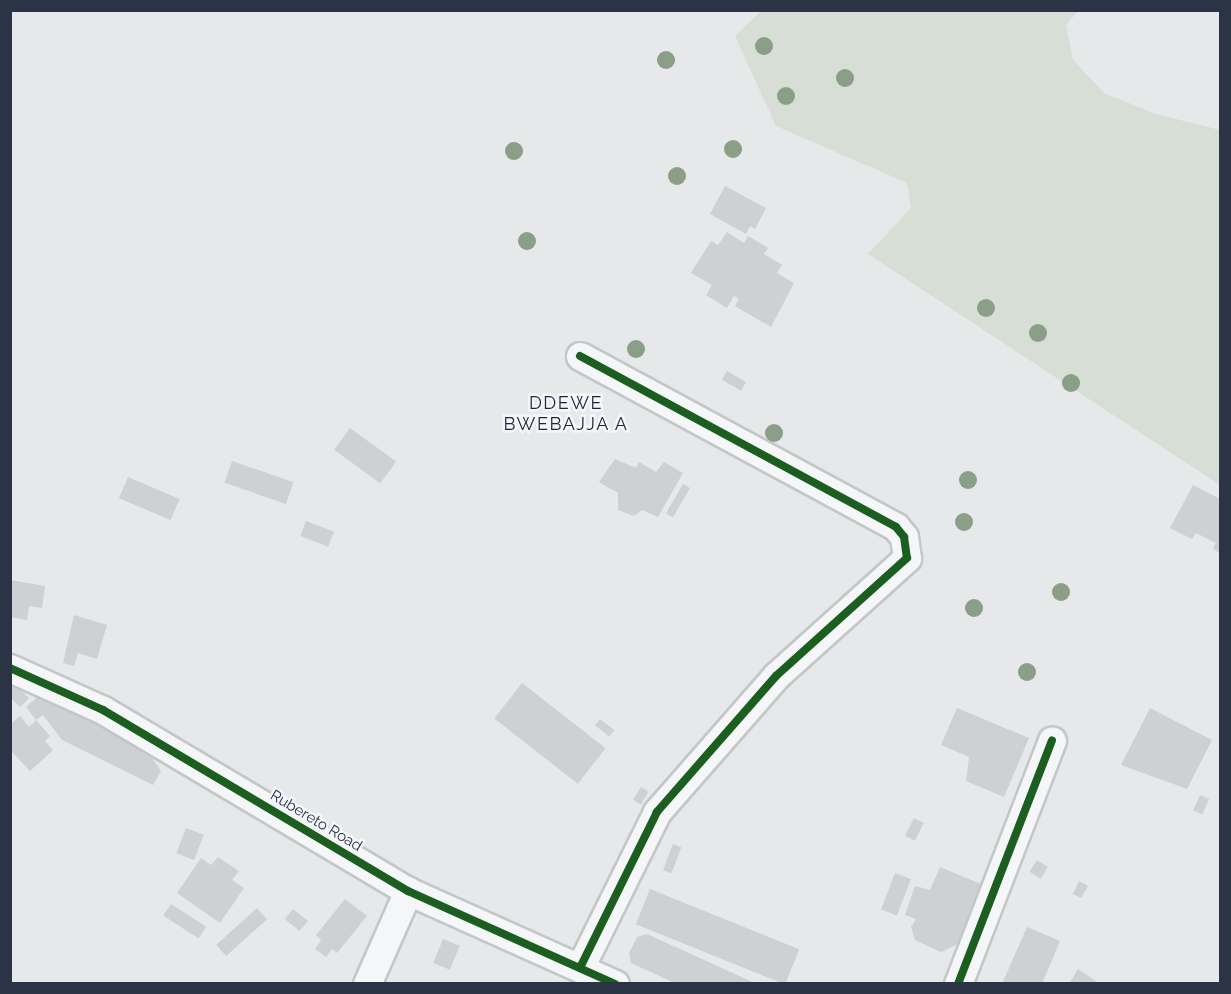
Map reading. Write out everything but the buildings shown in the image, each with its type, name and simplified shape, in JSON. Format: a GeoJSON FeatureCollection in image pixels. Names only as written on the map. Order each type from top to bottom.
{"type":"FeatureCollection","features":[{"type":"Feature","properties":{"kind":"street"},"geometry":{"type":"LineString","coordinates":[[580,356],[896,527],[904,537],[907,558],[776,676],[657,812],[580,968]]}},
{"type":"Feature","properties":{"kind":"street","name":"Rubereto Road"},"geometry":{"type":"LineString","coordinates":[[10,668],[103,710],[408,891],[615,984]]}},
{"type":"Feature","properties":{"kind":"street"},"geometry":{"type":"LineString","coordinates":[[958,984],[1052,741]]}},
{"type":"Feature","properties":{"kind":"street"},"geometry":{"type":"LineString","coordinates":[[367,984],[408,891]]}},
{"type":"Feature","properties":{"kind":"shaded area"},"geometry":{"type":"Polygon","coordinates":[[[761,11],[1078,11],[1066,25],[1073,60],[1104,93],[1156,114],[1220,130],[1220,485],[868,254],[911,208],[907,183],[776,126],[735,36],[761,11]]]}},
{"type":"Feature","properties":{"kind":"cycle path"},"geometry":{"type":"LineString","coordinates":[[580,356],[896,527],[904,537],[907,558],[776,676],[657,812],[580,968]]}},
{"type":"Feature","properties":{"kind":"cycle path"},"geometry":{"type":"LineString","coordinates":[[10,668],[103,710],[408,891],[615,984]]}},
{"type":"Feature","properties":{"kind":"cycle path"},"geometry":{"type":"LineString","coordinates":[[958,984],[1052,741]]}},
{"type":"Feature","properties":{"kind":"district","name":"DDEWE BWEBAJJA A"},"geometry":{"type":"Point","coordinates":[566,414]}}]}
